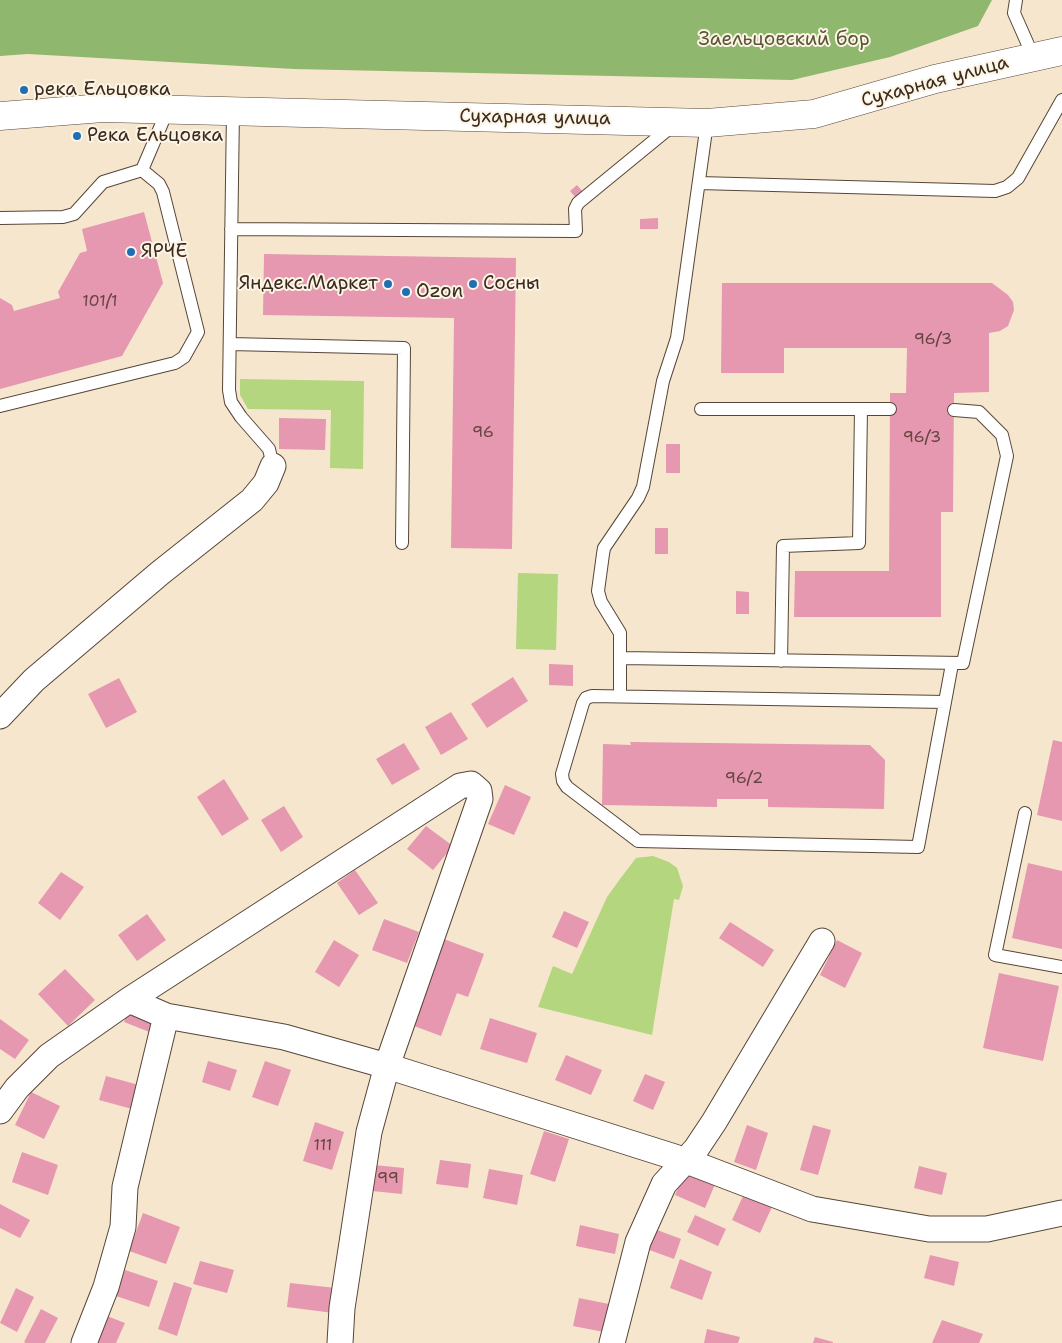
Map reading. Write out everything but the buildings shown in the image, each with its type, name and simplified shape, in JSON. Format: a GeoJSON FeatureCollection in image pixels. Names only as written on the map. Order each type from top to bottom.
{"type":"FeatureCollection","features":[{"type":"Feature","properties":{"kind":"street","name":"Сухарная улица"},"geometry":{"type":"LineString","coordinates":[[0,116],[102,108],[707,123],[814,114],[935,79],[1062,51]]}},
{"type":"Feature","properties":{"kind":"street"},"geometry":{"type":"LineString","coordinates":[[0,716],[41,674],[160,573],[252,500],[266,483],[273,466]]}},
{"type":"Feature","properties":{"kind":"street"},"geometry":{"type":"LineString","coordinates":[[0,1111],[17,1088],[49,1056],[129,1000],[460,786],[471,784],[479,791],[480,799],[387,1066],[368,1132],[342,1308],[340,1343]]}},
{"type":"Feature","properties":{"kind":"street"},"geometry":{"type":"LineString","coordinates":[[612,1343],[638,1242],[664,1184],[696,1149],[714,1122],[822,941]]}},
{"type":"Feature","properties":{"kind":"street"},"geometry":{"type":"LineString","coordinates":[[129,1000],[166,1016],[284,1036],[387,1066],[684,1160],[812,1209],[929,1229],[987,1228],[1062,1214]]}},
{"type":"Feature","properties":{"kind":"street"},"geometry":{"type":"LineString","coordinates":[[84,1343],[106,1287],[123,1227],[125,1187],[166,1016]]}},
{"type":"Feature","properties":{"kind":"lane"},"geometry":{"type":"LineString","coordinates":[[1016,0],[1014,13],[1033,56]]}},
{"type":"Feature","properties":{"kind":"lane"},"geometry":{"type":"LineString","coordinates":[[699,183],[995,191],[1007,187],[1018,178],[1062,100]]}},
{"type":"Feature","properties":{"kind":"lane"},"geometry":{"type":"LineString","coordinates":[[0,218],[63,217],[74,214],[103,182],[142,170],[168,109]]}},
{"type":"Feature","properties":{"kind":"lane"},"geometry":{"type":"LineString","coordinates":[[233,111],[229,390],[232,402],[241,417],[269,449],[273,466]]}},
{"type":"Feature","properties":{"kind":"lane"},"geometry":{"type":"LineString","coordinates":[[232,229],[576,231],[578,203],[677,122]]}},
{"type":"Feature","properties":{"kind":"lane"},"geometry":{"type":"LineString","coordinates":[[620,696],[620,633],[599,596],[603,554],[608,543],[642,493],[663,381],[677,338],[707,123]]}},
{"type":"Feature","properties":{"kind":"lane"},"geometry":{"type":"LineString","coordinates":[[0,406],[175,363],[180,360],[188,349],[198,329],[163,192],[159,184],[142,170]]}},
{"type":"Feature","properties":{"kind":"lane"},"geometry":{"type":"LineString","coordinates":[[230,344],[404,348],[402,543]]}},
{"type":"Feature","properties":{"kind":"lane"},"geometry":{"type":"LineString","coordinates":[[701,409],[890,409]]}},
{"type":"Feature","properties":{"kind":"lane"},"geometry":{"type":"LineString","coordinates":[[781,661],[783,546],[855,544],[860,540],[861,409]]}},
{"type":"Feature","properties":{"kind":"lane"},"geometry":{"type":"LineString","coordinates":[[620,658],[952,664],[960,664],[966,660],[1007,456],[1002,435],[980,412],[974,410],[954,410]]}},
{"type":"Feature","properties":{"kind":"lane"},"geometry":{"type":"LineString","coordinates":[[945,702],[592,696],[586,698],[582,703],[562,774],[563,781],[633,839],[644,843],[918,848],[945,702],[952,664]]}},
{"type":"Feature","properties":{"kind":"lane"},"geometry":{"type":"LineString","coordinates":[[1025,813],[995,955],[1062,967]]}},
{"type":"Feature","properties":{"kind":"green space","name":"Заельцовский бор"},"geometry":{"type":"Polygon","coordinates":[[[0,0],[992,0],[978,26],[890,57],[792,80],[294,69],[28,54],[0,56],[0,0]]]}},
{"type":"Feature","properties":{"kind":"green space"},"geometry":{"type":"Polygon","coordinates":[[[240,379],[364,381],[363,469],[330,468],[331,410],[248,409],[240,395],[240,379]]]}},
{"type":"Feature","properties":{"kind":"green space"},"geometry":{"type":"Polygon","coordinates":[[[518,573],[558,574],[556,650],[516,649],[518,573]]]}},
{"type":"Feature","properties":{"kind":"green space"},"geometry":{"type":"Polygon","coordinates":[[[653,856],[669,862],[677,868],[683,886],[679,900],[674,899],[652,1035],[538,1007],[553,966],[572,974],[607,897],[636,858],[653,856]]]}},
{"type":"Feature","properties":{"kind":"place","name":"река Ельцовка"},"geometry":{"type":"Point","coordinates":[24,90]}},
{"type":"Feature","properties":{"kind":"place","name":"Река Ельцовка"},"geometry":{"type":"Point","coordinates":[77,136]}},
{"type":"Feature","properties":{"kind":"place","name":"ЯРЧЕ"},"geometry":{"type":"Point","coordinates":[131,252]}},
{"type":"Feature","properties":{"kind":"place","name":"Яндекс.Маркет"},"geometry":{"type":"Point","coordinates":[388,284]}},
{"type":"Feature","properties":{"kind":"place","name":"Сосны"},"geometry":{"type":"Point","coordinates":[473,284]}},
{"type":"Feature","properties":{"kind":"place","name":"Ozon"},"geometry":{"type":"Point","coordinates":[406,292]}}]}
